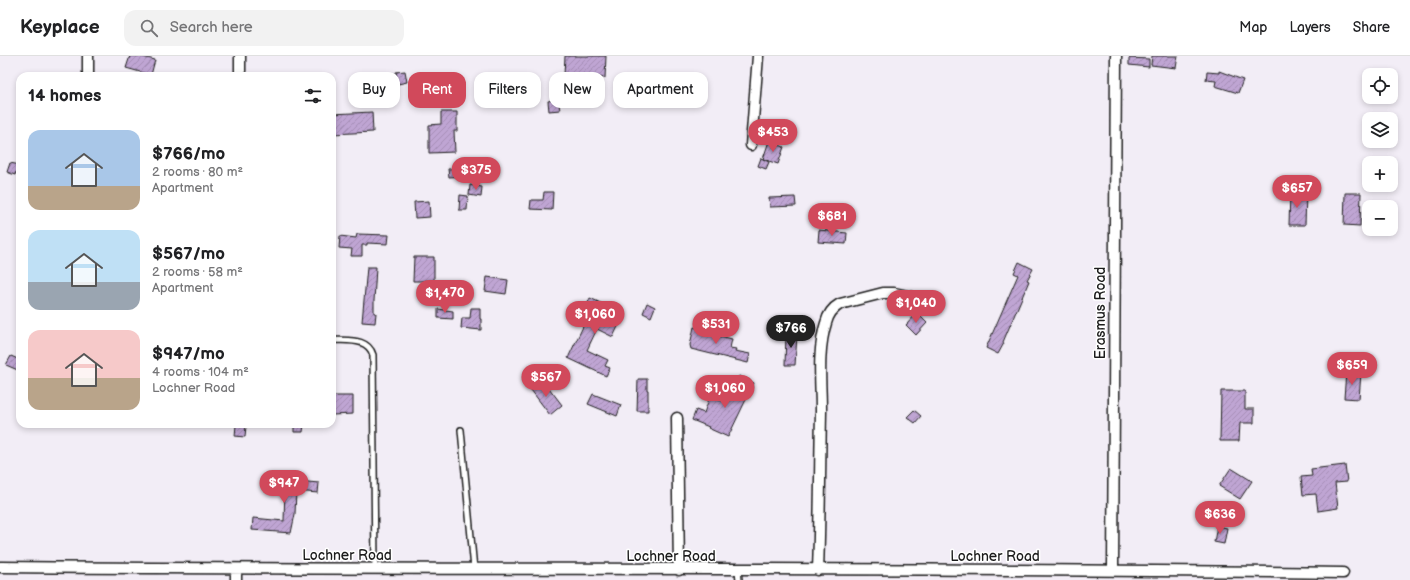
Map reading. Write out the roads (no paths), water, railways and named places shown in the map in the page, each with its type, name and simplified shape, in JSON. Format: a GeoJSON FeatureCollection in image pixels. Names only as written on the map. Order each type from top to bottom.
{"type":"FeatureCollection","features":[{"type":"Feature","properties":{"kind":"street"},"geometry":{"type":"LineString","coordinates":[[88,56],[88,72]]}},
{"type":"Feature","properties":{"kind":"street"},"geometry":{"type":"LineString","coordinates":[[240,56],[240,72]]}},
{"type":"Feature","properties":{"kind":"street"},"geometry":{"type":"LineString","coordinates":[[751,145],[758,56]]}},
{"type":"Feature","properties":{"kind":"street","name":"Erasmus Road"},"geometry":{"type":"LineString","coordinates":[[1113,570],[1116,56]]}},
{"type":"Feature","properties":{"kind":"street"},"geometry":{"type":"LineString","coordinates":[[818,570],[820,495],[820,360],[826,323],[832,312],[840,304],[883,293],[894,293],[912,297]]}},
{"type":"Feature","properties":{"kind":"street"},"geometry":{"type":"LineString","coordinates":[[677,418],[679,570]]}},
{"type":"Feature","properties":{"kind":"street","name":"Lochner Road"},"geometry":{"type":"LineString","coordinates":[[0,567],[679,570],[739,575],[818,570],[1113,570],[1343,573]]}},
{"type":"Feature","properties":{"kind":"street"},"geometry":{"type":"LineString","coordinates":[[236,569],[236,580]]}},
{"type":"Feature","properties":{"kind":"lane"},"geometry":{"type":"LineString","coordinates":[[336,340],[361,342],[370,348],[373,355],[375,569]]}},
{"type":"Feature","properties":{"kind":"lane"},"geometry":{"type":"LineString","coordinates":[[461,430],[474,569]]}}]}
